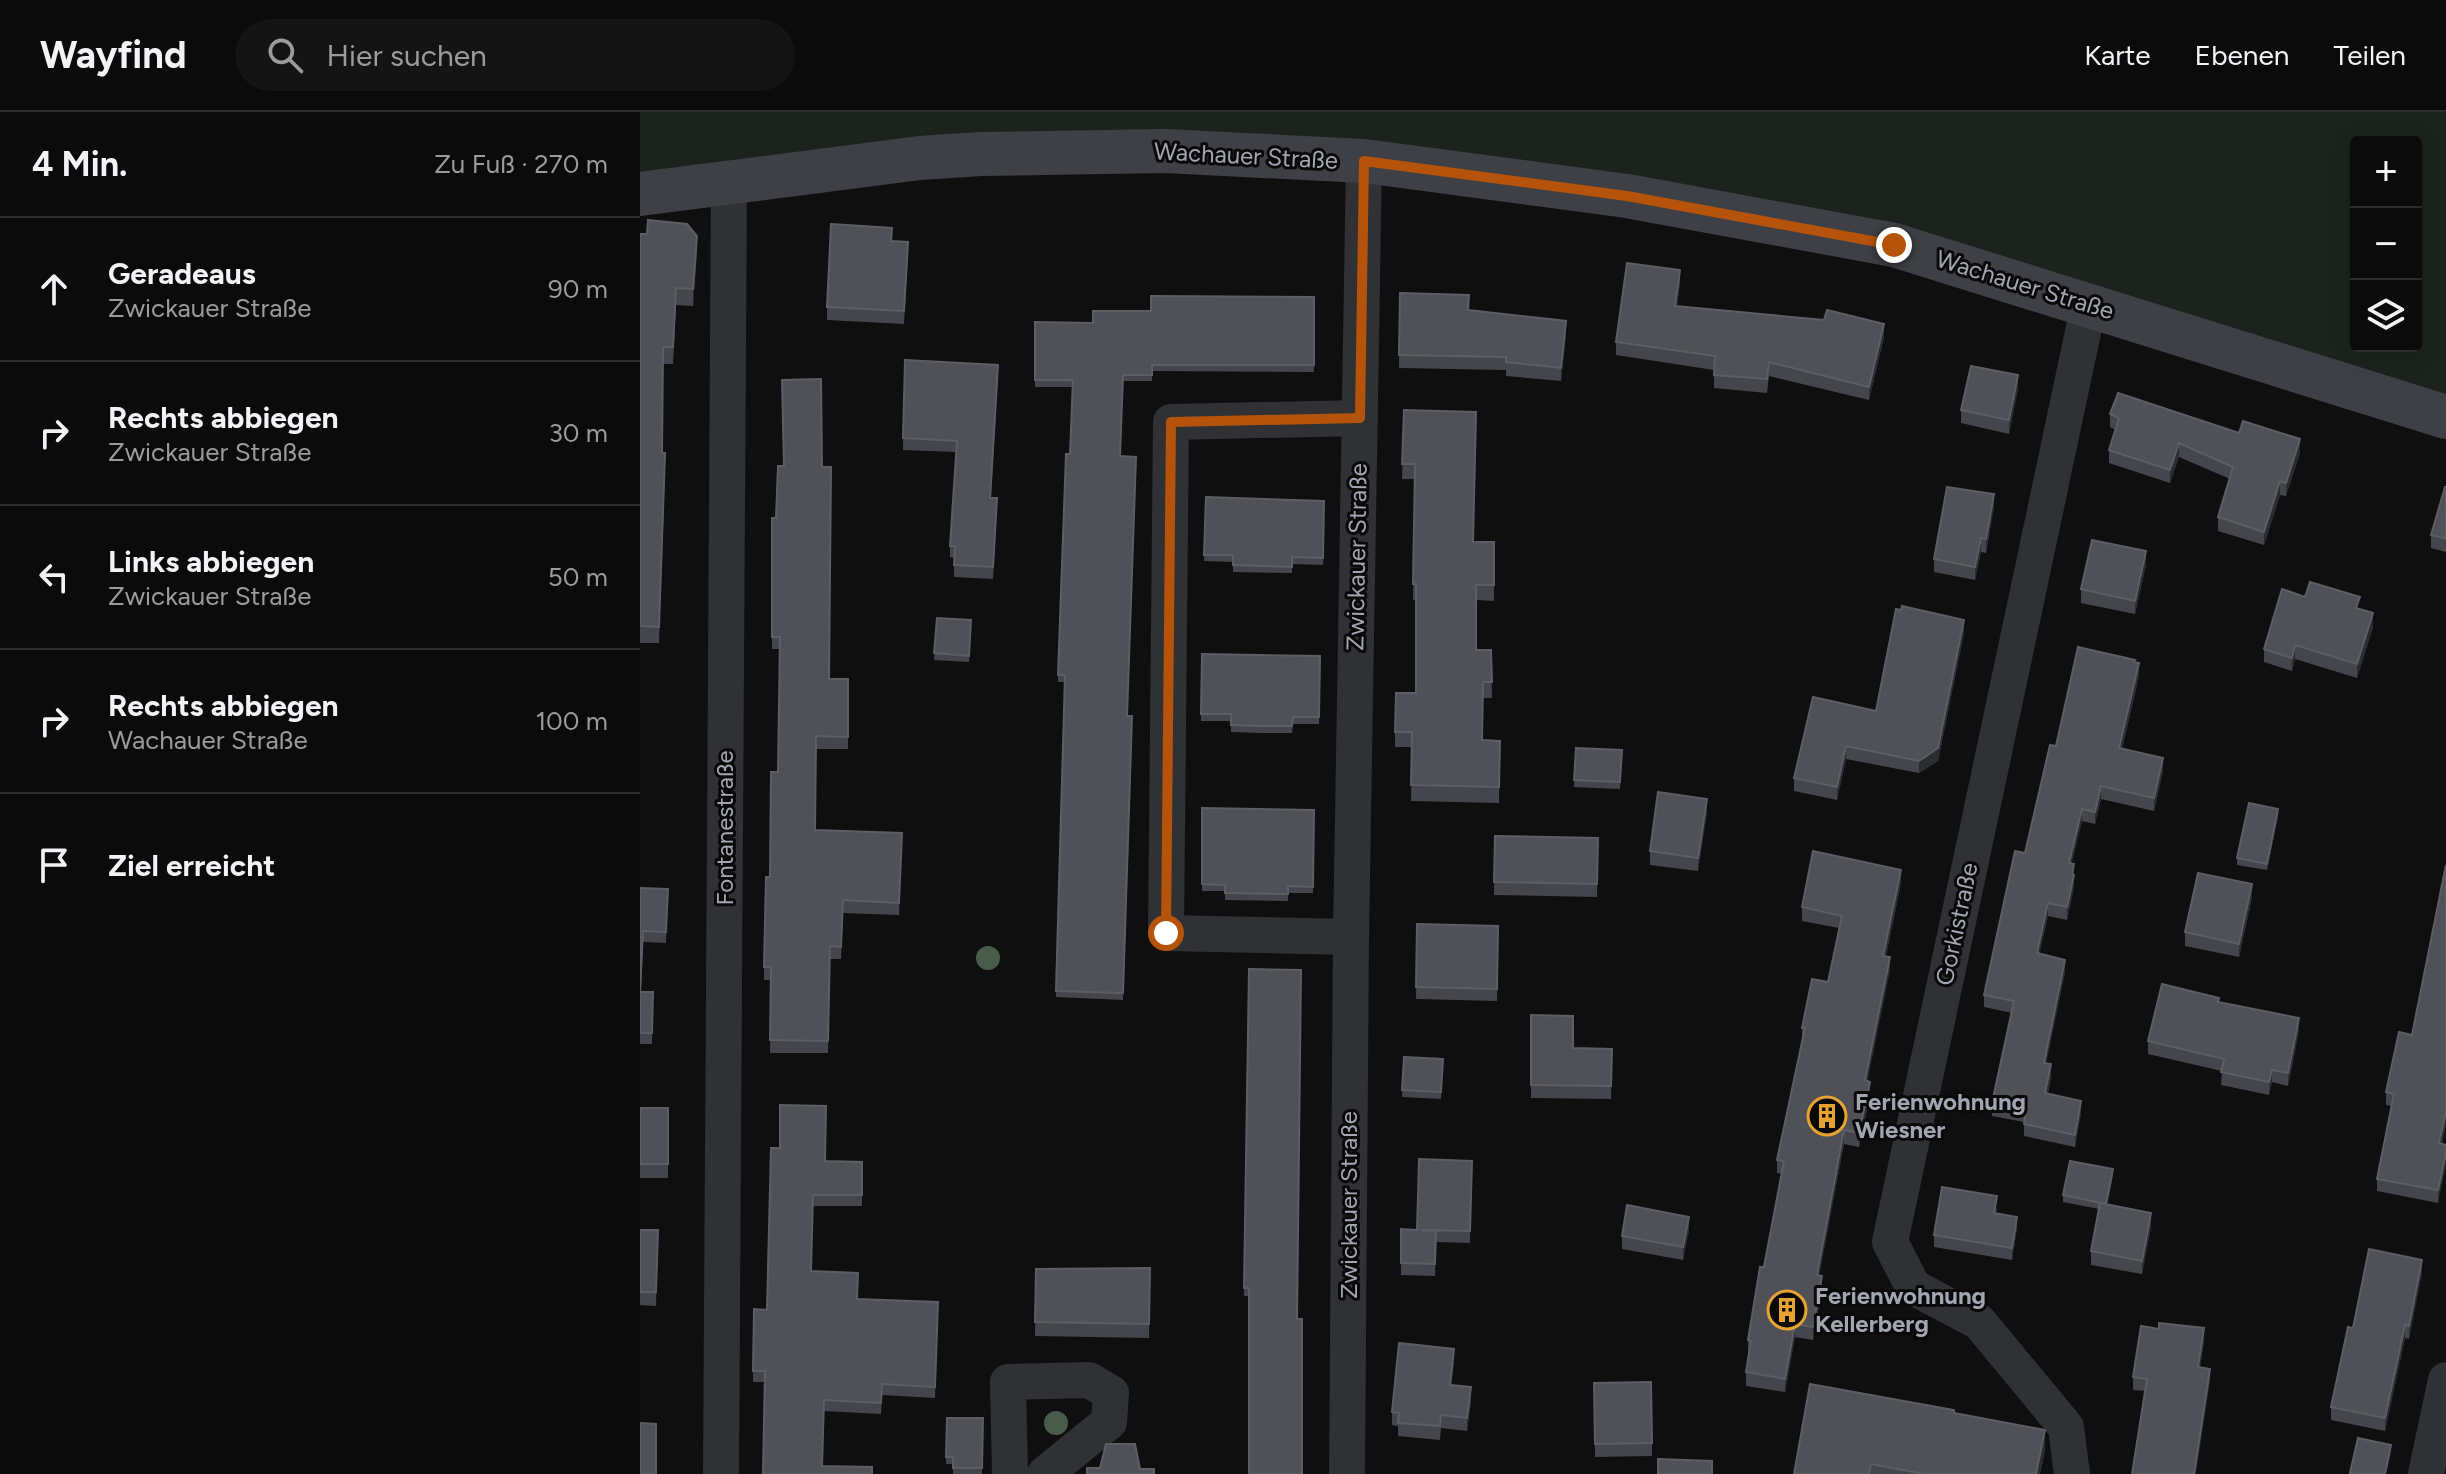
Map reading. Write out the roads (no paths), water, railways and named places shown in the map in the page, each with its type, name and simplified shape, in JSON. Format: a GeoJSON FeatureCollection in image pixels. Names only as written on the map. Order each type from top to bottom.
{"type":"FeatureCollection","features":[{"type":"Feature","properties":{"kind":"main road","name":"Wachauer Straße"},"geometry":{"type":"LineString","coordinates":[[640,194],[920,158],[981,154],[1165,151],[1364,161],[1627,196],[1894,245],[2446,417]]}},
{"type":"Feature","properties":{"kind":"street","name":"Zwickauer Straße"},"geometry":{"type":"LineString","coordinates":[[1347,1474],[1351,937],[1364,161]]}},
{"type":"Feature","properties":{"kind":"street","name":"Fontanestraße"},"geometry":{"type":"LineString","coordinates":[[721,1474],[729,182]]}},
{"type":"Feature","properties":{"kind":"street","name":"Gorkistraße"},"geometry":{"type":"LineString","coordinates":[[2072,1474],[2066,1427],[1979,1322],[1913,1287],[1890,1242],[2089,304]]}},
{"type":"Feature","properties":{"kind":"street"},"geometry":{"type":"LineString","coordinates":[[1351,937],[1166,933],[1171,422],[1360,418]]}},
{"type":"Feature","properties":{"kind":"street"},"geometry":{"type":"LineString","coordinates":[[1010,1474],[1008,1382],[1089,1380],[1111,1393],[1109,1422],[1045,1474]]}},
{"type":"Feature","properties":{"kind":"street"},"geometry":{"type":"LineString","coordinates":[[2426,1474],[2446,1380]]}},
{"type":"Feature","properties":{"kind":"place","name":"Ferienwohnung Wiesner"},"geometry":{"type":"Point","coordinates":[1827,1116]}},
{"type":"Feature","properties":{"kind":"place","name":"Ferienwohnung Kellerberg"},"geometry":{"type":"Point","coordinates":[1787,1310]}}]}
